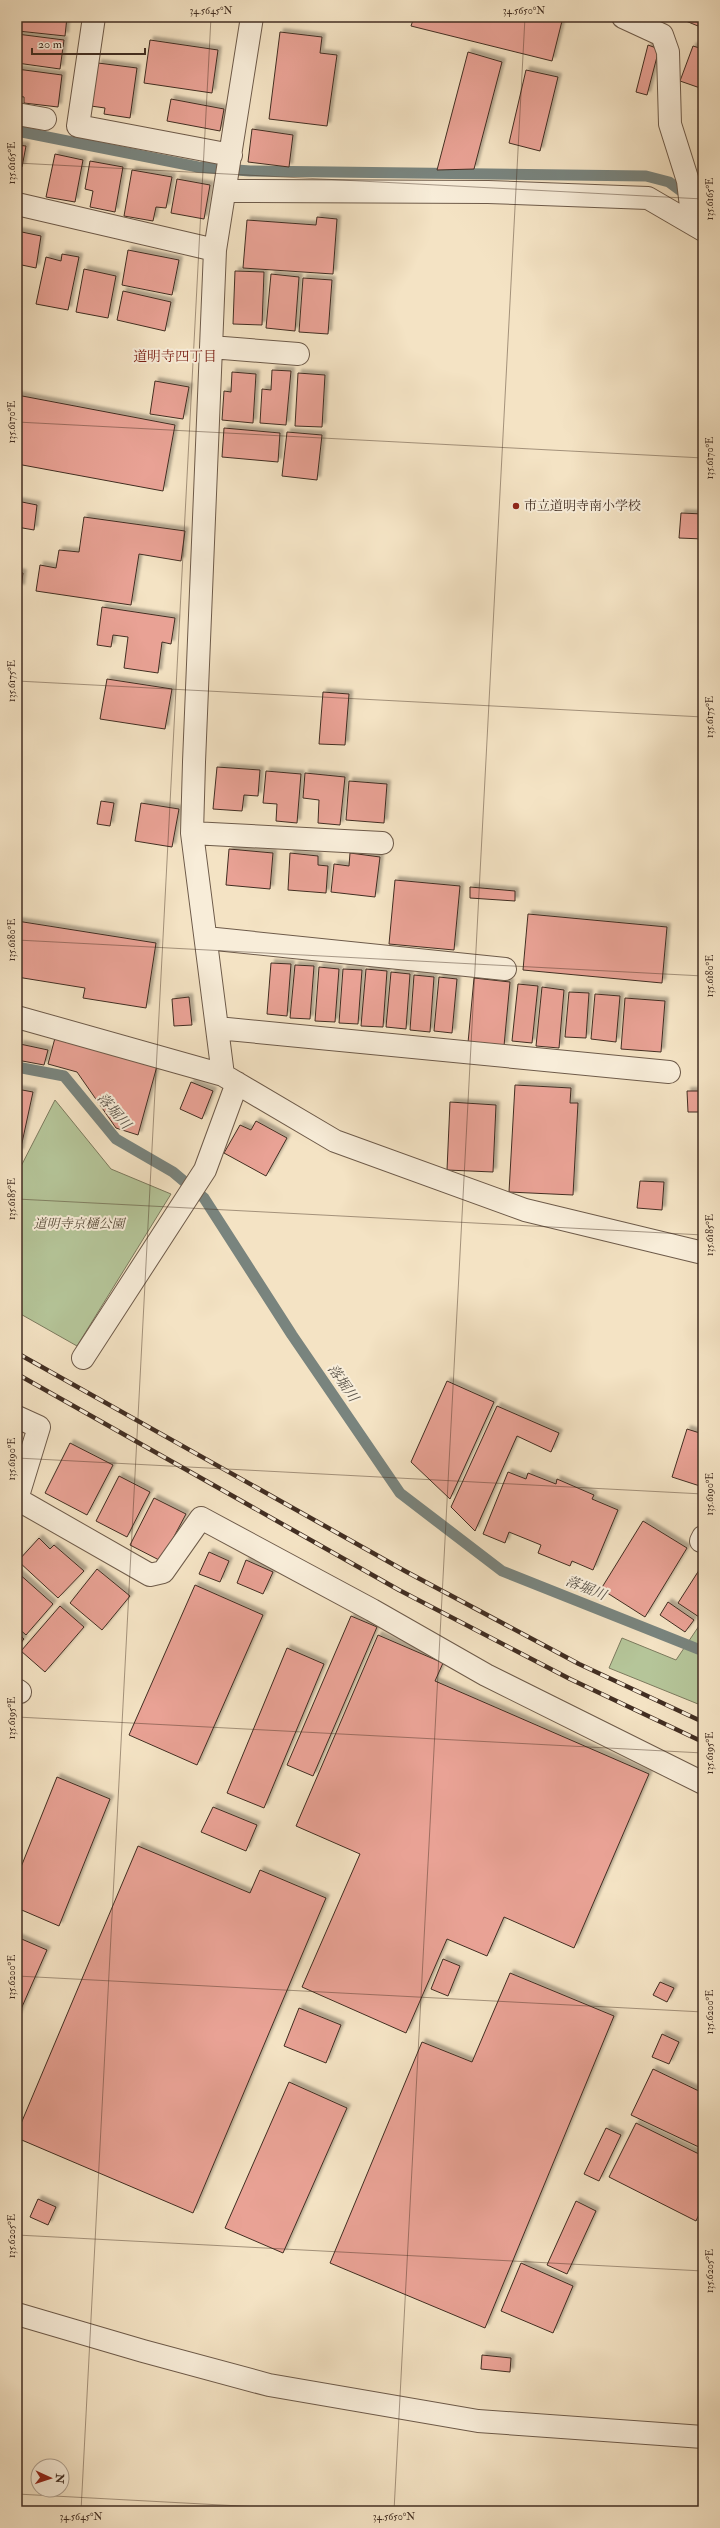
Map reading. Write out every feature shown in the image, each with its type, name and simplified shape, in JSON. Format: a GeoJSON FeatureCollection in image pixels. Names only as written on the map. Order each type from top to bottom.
{"type":"FeatureCollection","features":[{"type":"Feature","properties":{"kind":"street"},"geometry":{"type":"LineString","coordinates":[[94,17],[78,126],[228,172],[488,192],[648,198],[698,227]]}},
{"type":"Feature","properties":{"kind":"street"},"geometry":{"type":"LineString","coordinates":[[84,1358],[205,1170],[230,1079],[217,1028],[192,833],[215,250],[252,17]]}},
{"type":"Feature","properties":{"kind":"street"},"geometry":{"type":"LineString","coordinates":[[623,17],[662,35],[668,52],[670,124],[688,181],[698,227]]}},
{"type":"Feature","properties":{"kind":"street"},"geometry":{"type":"LineString","coordinates":[[17,114],[45,120]]}},
{"type":"Feature","properties":{"kind":"street"},"geometry":{"type":"LineString","coordinates":[[17,204],[215,250]]}},
{"type":"Feature","properties":{"kind":"street"},"geometry":{"type":"LineString","coordinates":[[211,347],[298,354]]}},
{"type":"Feature","properties":{"kind":"street"},"geometry":{"type":"LineString","coordinates":[[192,833],[382,843]]}},
{"type":"Feature","properties":{"kind":"street"},"geometry":{"type":"LineString","coordinates":[[206,938],[505,969]]}},
{"type":"Feature","properties":{"kind":"street"},"geometry":{"type":"LineString","coordinates":[[17,1017],[230,1079],[343,1144],[525,1210],[703,1253]]}},
{"type":"Feature","properties":{"kind":"street"},"geometry":{"type":"LineString","coordinates":[[217,1028],[669,1072]]}},
{"type":"Feature","properties":{"kind":"street"},"geometry":{"type":"LineString","coordinates":[[17,1417],[38,1427],[17,1499],[150,1575],[163,1572],[201,1518],[372,1610],[486,1675],[703,1782]]}},
{"type":"Feature","properties":{"kind":"street"},"geometry":{"type":"LineString","coordinates":[[17,2314],[269,2385],[478,2421],[703,2437]]}},
{"type":"Feature","properties":{"kind":"green space","name":"道明寺京樋公園"},"geometry":{"type":"Polygon","coordinates":[[[55,1100],[111,1169],[171,1194],[77,1346],[17,1312],[17,1174],[55,1100]]]}},
{"type":"Feature","properties":{"kind":"green space"},"geometry":{"type":"Polygon","coordinates":[[[703,1620],[703,1706],[609,1668],[622,1638],[676,1660],[703,1620]]]}},
{"type":"Feature","properties":{"kind":"building"},"geometry":{"type":"Polygon","coordinates":[[[20,17],[67,17],[65,36],[18,31],[20,17]]]}},
{"type":"Feature","properties":{"kind":"building"},"geometry":{"type":"Polygon","coordinates":[[[384,17],[401,17],[400,21],[384,17]]]}},
{"type":"Feature","properties":{"kind":"building"},"geometry":{"type":"Polygon","coordinates":[[[414,17],[563,17],[552,61],[411,26],[414,17]]]}},
{"type":"Feature","properties":{"kind":"building"},"geometry":{"type":"Polygon","coordinates":[[[676,17],[701,17],[698,26],[676,17]]]}},
{"type":"Feature","properties":{"kind":"building"},"geometry":{"type":"Polygon","coordinates":[[[280,32],[322,37],[320,53],[337,55],[327,126],[269,119],[280,32]]]}},
{"type":"Feature","properties":{"kind":"building"},"geometry":{"type":"Polygon","coordinates":[[[17,34],[64,40],[60,69],[17,63],[17,34]]]}},
{"type":"Feature","properties":{"kind":"building"},"geometry":{"type":"Polygon","coordinates":[[[150,40],[218,50],[212,93],[144,83],[150,40]]]}},
{"type":"Feature","properties":{"kind":"building"},"geometry":{"type":"Polygon","coordinates":[[[648,45],[659,49],[647,95],[636,92],[648,45]]]}},
{"type":"Feature","properties":{"kind":"building"},"geometry":{"type":"Polygon","coordinates":[[[693,46],[703,49],[703,89],[680,81],[693,46]]]}},
{"type":"Feature","properties":{"kind":"building"},"geometry":{"type":"Polygon","coordinates":[[[468,52],[502,62],[474,169],[437,170],[468,52]]]}},
{"type":"Feature","properties":{"kind":"building"},"geometry":{"type":"Polygon","coordinates":[[[98,63],[137,68],[130,118],[104,114],[105,108],[91,106],[98,63]]]}},
{"type":"Feature","properties":{"kind":"building"},"geometry":{"type":"Polygon","coordinates":[[[17,69],[62,75],[58,107],[24,103],[24,97],[17,96],[17,69]]]}},
{"type":"Feature","properties":{"kind":"building"},"geometry":{"type":"Polygon","coordinates":[[[526,70],[558,77],[540,151],[509,143],[526,70]]]}},
{"type":"Feature","properties":{"kind":"building"},"geometry":{"type":"Polygon","coordinates":[[[171,99],[224,109],[220,131],[167,121],[171,99]]]}},
{"type":"Feature","properties":{"kind":"building"},"geometry":{"type":"Polygon","coordinates":[[[252,129],[293,135],[289,167],[248,162],[252,129]]]}},
{"type":"Feature","properties":{"kind":"building"},"geometry":{"type":"Polygon","coordinates":[[[17,145],[26,146],[22,167],[17,167],[17,145]]]}},
{"type":"Feature","properties":{"kind":"building"},"geometry":{"type":"Polygon","coordinates":[[[55,154],[83,160],[75,202],[46,197],[55,154]]]}},
{"type":"Feature","properties":{"kind":"building"},"geometry":{"type":"Polygon","coordinates":[[[90,161],[123,167],[115,212],[90,207],[93,191],[85,189],[90,161]]]}},
{"type":"Feature","properties":{"kind":"building"},"geometry":{"type":"Polygon","coordinates":[[[132,170],[172,177],[166,208],[156,207],[153,221],[124,216],[132,170]]]}},
{"type":"Feature","properties":{"kind":"building"},"geometry":{"type":"Polygon","coordinates":[[[177,179],[210,185],[204,219],[171,213],[177,179]]]}},
{"type":"Feature","properties":{"kind":"building"},"geometry":{"type":"Polygon","coordinates":[[[317,217],[337,219],[333,274],[243,268],[247,220],[316,225],[317,217]]]}},
{"type":"Feature","properties":{"kind":"building"},"geometry":{"type":"Polygon","coordinates":[[[17,231],[41,236],[36,268],[17,264],[17,231]]]}},
{"type":"Feature","properties":{"kind":"building"},"geometry":{"type":"Polygon","coordinates":[[[128,250],[179,260],[172,295],[122,285],[128,250]]]}},
{"type":"Feature","properties":{"kind":"building"},"geometry":{"type":"Polygon","coordinates":[[[62,254],[79,257],[68,310],[36,304],[46,257],[61,261],[62,254]]]}},
{"type":"Feature","properties":{"kind":"building"},"geometry":{"type":"Polygon","coordinates":[[[84,269],[116,276],[108,318],[76,312],[84,269]]]}},
{"type":"Feature","properties":{"kind":"building"},"geometry":{"type":"Polygon","coordinates":[[[235,271],[264,272],[262,325],[233,324],[235,271]]]}},
{"type":"Feature","properties":{"kind":"building"},"geometry":{"type":"Polygon","coordinates":[[[271,274],[299,277],[295,331],[266,328],[271,274]]]}},
{"type":"Feature","properties":{"kind":"building"},"geometry":{"type":"Polygon","coordinates":[[[303,278],[332,280],[328,334],[299,332],[303,278]]]}},
{"type":"Feature","properties":{"kind":"building"},"geometry":{"type":"Polygon","coordinates":[[[123,291],[171,302],[165,331],[117,320],[123,291]]]}},
{"type":"Feature","properties":{"kind":"building"},"geometry":{"type":"Polygon","coordinates":[[[272,370],[291,371],[286,425],[260,423],[262,389],[271,390],[272,370]]]}},
{"type":"Feature","properties":{"kind":"building"},"geometry":{"type":"Polygon","coordinates":[[[232,372],[256,374],[253,423],[222,420],[224,391],[231,392],[232,372]]]}},
{"type":"Feature","properties":{"kind":"building"},"geometry":{"type":"Polygon","coordinates":[[[298,373],[325,375],[322,427],[295,426],[298,373]]]}},
{"type":"Feature","properties":{"kind":"building"},"geometry":{"type":"Polygon","coordinates":[[[155,381],[189,387],[183,419],[150,414],[155,381]]]}},
{"type":"Feature","properties":{"kind":"building"},"geometry":{"type":"Polygon","coordinates":[[[17,395],[175,425],[163,491],[17,464],[17,395]]]}},
{"type":"Feature","properties":{"kind":"building"},"geometry":{"type":"Polygon","coordinates":[[[224,428],[280,433],[278,462],[222,457],[224,428]]]}},
{"type":"Feature","properties":{"kind":"building"},"geometry":{"type":"Polygon","coordinates":[[[287,432],[322,435],[317,480],[282,476],[287,432]]]}},
{"type":"Feature","properties":{"kind":"building"},"geometry":{"type":"Polygon","coordinates":[[[17,501],[37,505],[34,530],[17,527],[17,501]]]}},
{"type":"Feature","properties":{"kind":"building"},"geometry":{"type":"Polygon","coordinates":[[[681,513],[703,514],[703,539],[679,538],[681,513]]]}},
{"type":"Feature","properties":{"kind":"building"},"geometry":{"type":"Polygon","coordinates":[[[84,517],[185,531],[181,561],[139,554],[131,605],[36,591],[40,565],[56,568],[59,550],[79,552],[84,517]]]}},
{"type":"Feature","properties":{"kind":"building"},"geometry":{"type":"Polygon","coordinates":[[[17,572],[23,573],[21,588],[17,587],[17,572]]]}},
{"type":"Feature","properties":{"kind":"building"},"geometry":{"type":"Polygon","coordinates":[[[102,607],[175,618],[171,644],[162,642],[158,673],[124,668],[128,637],[113,635],[111,647],[97,645],[102,607]]]}},
{"type":"Feature","properties":{"kind":"building"},"geometry":{"type":"Polygon","coordinates":[[[107,679],[172,689],[165,729],[100,719],[107,679]]]}},
{"type":"Feature","properties":{"kind":"building"},"geometry":{"type":"Polygon","coordinates":[[[323,692],[349,694],[345,745],[319,744],[323,692]]]}},
{"type":"Feature","properties":{"kind":"building"},"geometry":{"type":"Polygon","coordinates":[[[217,767],[260,770],[258,796],[244,795],[242,811],[213,809],[217,767]]]}},
{"type":"Feature","properties":{"kind":"building"},"geometry":{"type":"Polygon","coordinates":[[[266,771],[301,774],[297,823],[276,821],[277,804],[263,803],[266,771]]]}},
{"type":"Feature","properties":{"kind":"building"},"geometry":{"type":"Polygon","coordinates":[[[305,773],[345,777],[340,825],[318,823],[319,800],[303,798],[305,773]]]}},
{"type":"Feature","properties":{"kind":"building"},"geometry":{"type":"Polygon","coordinates":[[[349,781],[387,784],[384,823],[346,820],[349,781]]]}},
{"type":"Feature","properties":{"kind":"building"},"geometry":{"type":"Polygon","coordinates":[[[101,801],[114,803],[110,826],[97,824],[101,801]]]}},
{"type":"Feature","properties":{"kind":"building"},"geometry":{"type":"Polygon","coordinates":[[[141,803],[179,809],[172,847],[135,841],[141,803]]]}},
{"type":"Feature","properties":{"kind":"building"},"geometry":{"type":"Polygon","coordinates":[[[229,849],[273,853],[270,889],[226,885],[229,849]]]}},
{"type":"Feature","properties":{"kind":"building"},"geometry":{"type":"Polygon","coordinates":[[[290,853],[318,856],[318,865],[328,866],[326,893],[288,890],[290,853]]]}},
{"type":"Feature","properties":{"kind":"building"},"geometry":{"type":"Polygon","coordinates":[[[350,853],[380,857],[375,897],[331,892],[334,864],[349,866],[350,853]]]}},
{"type":"Feature","properties":{"kind":"building"},"geometry":{"type":"Polygon","coordinates":[[[395,880],[460,886],[454,950],[389,944],[395,880]]]}},
{"type":"Feature","properties":{"kind":"building"},"geometry":{"type":"Polygon","coordinates":[[[470,887],[515,891],[515,901],[470,898],[470,887]]]}},
{"type":"Feature","properties":{"kind":"building"},"geometry":{"type":"Polygon","coordinates":[[[528,914],[667,927],[662,983],[523,970],[528,914]]]}},
{"type":"Feature","properties":{"kind":"building"},"geometry":{"type":"Polygon","coordinates":[[[17,921],[156,943],[146,1008],[83,998],[85,988],[17,977],[17,921]]]}},
{"type":"Feature","properties":{"kind":"building"},"geometry":{"type":"Polygon","coordinates":[[[271,963],[291,964],[287,1016],[267,1014],[271,963]]]}},
{"type":"Feature","properties":{"kind":"building"},"geometry":{"type":"Polygon","coordinates":[[[295,965],[314,966],[310,1019],[290,1018],[295,965]]]}},
{"type":"Feature","properties":{"kind":"building"},"geometry":{"type":"Polygon","coordinates":[[[319,967],[339,969],[335,1022],[315,1021],[319,967]]]}},
{"type":"Feature","properties":{"kind":"building"},"geometry":{"type":"Polygon","coordinates":[[[343,969],[362,970],[358,1024],[339,1023],[343,969]]]}},
{"type":"Feature","properties":{"kind":"building"},"geometry":{"type":"Polygon","coordinates":[[[366,969],[387,971],[383,1027],[361,1026],[366,969]]]}},
{"type":"Feature","properties":{"kind":"building"},"geometry":{"type":"Polygon","coordinates":[[[391,972],[410,974],[406,1029],[386,1027],[391,972]]]}},
{"type":"Feature","properties":{"kind":"building"},"geometry":{"type":"Polygon","coordinates":[[[414,975],[434,977],[430,1032],[410,1030],[414,975]]]}},
{"type":"Feature","properties":{"kind":"building"},"geometry":{"type":"Polygon","coordinates":[[[439,977],[457,979],[452,1033],[434,1031],[439,977]]]}},
{"type":"Feature","properties":{"kind":"building"},"geometry":{"type":"Polygon","coordinates":[[[474,978],[510,982],[504,1046],[468,1043],[474,978]]]}},
{"type":"Feature","properties":{"kind":"building"},"geometry":{"type":"Polygon","coordinates":[[[518,984],[538,986],[532,1043],[512,1041],[518,984]]]}},
{"type":"Feature","properties":{"kind":"building"},"geometry":{"type":"Polygon","coordinates":[[[542,987],[564,990],[559,1048],[536,1046],[542,987]]]}},
{"type":"Feature","properties":{"kind":"building"},"geometry":{"type":"Polygon","coordinates":[[[569,992],[589,993],[586,1038],[565,1037],[569,992]]]}},
{"type":"Feature","properties":{"kind":"building"},"geometry":{"type":"Polygon","coordinates":[[[595,994],[620,996],[616,1042],[591,1039],[595,994]]]}},
{"type":"Feature","properties":{"kind":"building"},"geometry":{"type":"Polygon","coordinates":[[[189,997],[192,1025],[174,1026],[172,999],[189,997]]]}},
{"type":"Feature","properties":{"kind":"building"},"geometry":{"type":"Polygon","coordinates":[[[625,998],[665,1001],[661,1052],[621,1049],[625,998]]]}},
{"type":"Feature","properties":{"kind":"building"},"geometry":{"type":"Polygon","coordinates":[[[55,1038],[157,1066],[138,1135],[116,1128],[77,1072],[48,1064],[55,1038]]]}},
{"type":"Feature","properties":{"kind":"building"},"geometry":{"type":"Polygon","coordinates":[[[20,1044],[48,1050],[44,1065],[17,1060],[20,1044]]]}},
{"type":"Feature","properties":{"kind":"building"},"geometry":{"type":"Polygon","coordinates":[[[191,1082],[213,1091],[202,1119],[180,1109],[191,1082]]]}},
{"type":"Feature","properties":{"kind":"building"},"geometry":{"type":"Polygon","coordinates":[[[515,1085],[571,1088],[570,1103],[578,1103],[573,1195],[509,1192],[515,1085]]]}},
{"type":"Feature","properties":{"kind":"building"},"geometry":{"type":"Polygon","coordinates":[[[17,1089],[33,1092],[20,1152],[17,1152],[17,1089]]]}},
{"type":"Feature","properties":{"kind":"building"},"geometry":{"type":"Polygon","coordinates":[[[687,1091],[701,1091],[701,1112],[688,1112],[687,1091]]]}},
{"type":"Feature","properties":{"kind":"building"},"geometry":{"type":"Polygon","coordinates":[[[450,1102],[496,1105],[493,1172],[447,1170],[450,1102]]]}},
{"type":"Feature","properties":{"kind":"building"},"geometry":{"type":"Polygon","coordinates":[[[256,1121],[287,1138],[266,1176],[224,1153],[240,1125],[251,1130],[256,1121]]]}},
{"type":"Feature","properties":{"kind":"building"},"geometry":{"type":"Polygon","coordinates":[[[640,1181],[664,1182],[662,1210],[637,1208],[640,1181]]]}},
{"type":"Feature","properties":{"kind":"building"},"geometry":{"type":"Polygon","coordinates":[[[447,1381],[494,1402],[450,1499],[411,1462],[447,1381]]]}},
{"type":"Feature","properties":{"kind":"building"},"geometry":{"type":"Polygon","coordinates":[[[497,1406],[559,1433],[551,1452],[517,1436],[475,1531],[451,1507],[497,1406]]]}},
{"type":"Feature","properties":{"kind":"building"},"geometry":{"type":"Polygon","coordinates":[[[687,1429],[703,1434],[703,1487],[672,1477],[687,1429]]]}},
{"type":"Feature","properties":{"kind":"building"},"geometry":{"type":"Polygon","coordinates":[[[70,1443],[113,1465],[87,1515],[45,1493],[70,1443]]]}},
{"type":"Feature","properties":{"kind":"building"},"geometry":{"type":"Polygon","coordinates":[[[508,1472],[526,1479],[528,1473],[556,1484],[557,1479],[594,1495],[592,1499],[618,1510],[593,1570],[572,1561],[570,1566],[538,1553],[541,1545],[509,1532],[505,1543],[483,1534],[508,1472]]]}},
{"type":"Feature","properties":{"kind":"building"},"geometry":{"type":"Polygon","coordinates":[[[119,1476],[150,1492],[127,1537],[96,1521],[119,1476]]]}},
{"type":"Feature","properties":{"kind":"building"},"geometry":{"type":"Polygon","coordinates":[[[154,1498],[186,1514],[161,1561],[130,1545],[154,1498]]]}},
{"type":"Feature","properties":{"kind":"building"},"geometry":{"type":"Polygon","coordinates":[[[643,1521],[687,1548],[645,1617],[601,1589],[643,1521]]]}},
{"type":"Feature","properties":{"kind":"building"},"geometry":{"type":"Polygon","coordinates":[[[39,1538],[50,1549],[54,1545],[84,1571],[58,1598],[18,1561],[39,1538]]]}},
{"type":"Feature","properties":{"kind":"building"},"geometry":{"type":"Polygon","coordinates":[[[209,1552],[229,1561],[220,1582],[199,1574],[209,1552]]]}},
{"type":"Feature","properties":{"kind":"building"},"geometry":{"type":"Polygon","coordinates":[[[246,1560],[273,1572],[263,1594],[237,1583],[246,1560]]]}},
{"type":"Feature","properties":{"kind":"building"},"geometry":{"type":"Polygon","coordinates":[[[703,1564],[703,1611],[699,1617],[678,1603],[703,1564]]]}},
{"type":"Feature","properties":{"kind":"building"},"geometry":{"type":"Polygon","coordinates":[[[97,1569],[130,1596],[102,1630],[70,1603],[97,1569]]]}},
{"type":"Feature","properties":{"kind":"building"},"geometry":{"type":"Polygon","coordinates":[[[17,1572],[53,1604],[26,1635],[17,1627],[17,1572]]]}},
{"type":"Feature","properties":{"kind":"building"},"geometry":{"type":"Polygon","coordinates":[[[195,1585],[263,1615],[197,1765],[129,1735],[195,1585]]]}},
{"type":"Feature","properties":{"kind":"building"},"geometry":{"type":"Polygon","coordinates":[[[668,1602],[694,1620],[685,1632],[660,1615],[668,1602]]]}},
{"type":"Feature","properties":{"kind":"building"},"geometry":{"type":"Polygon","coordinates":[[[60,1606],[84,1627],[45,1672],[21,1651],[60,1606]]]}},
{"type":"Feature","properties":{"kind":"building"},"geometry":{"type":"Polygon","coordinates":[[[351,1616],[377,1627],[313,1776],[287,1765],[351,1616]]]}},
{"type":"Feature","properties":{"kind":"building"},"geometry":{"type":"Polygon","coordinates":[[[17,1633],[24,1639],[17,1647],[17,1633]]]}},
{"type":"Feature","properties":{"kind":"building"},"geometry":{"type":"Polygon","coordinates":[[[378,1635],[443,1663],[435,1681],[649,1774],[574,1948],[504,1917],[487,1956],[447,1939],[406,2033],[302,1987],[360,1854],[296,1826],[378,1635]]]}},
{"type":"Feature","properties":{"kind":"building"},"geometry":{"type":"Polygon","coordinates":[[[287,1648],[324,1664],[264,1808],[227,1793],[287,1648]]]}},
{"type":"Feature","properties":{"kind":"building"},"geometry":{"type":"Polygon","coordinates":[[[57,1777],[110,1799],[59,1926],[17,1908],[17,1877],[57,1777]]]}},
{"type":"Feature","properties":{"kind":"building"},"geometry":{"type":"Polygon","coordinates":[[[213,1807],[257,1825],[246,1851],[201,1832],[213,1807]]]}},
{"type":"Feature","properties":{"kind":"building"},"geometry":{"type":"Polygon","coordinates":[[[138,1846],[250,1893],[260,1870],[326,1898],[193,2213],[17,2138],[17,2133],[138,1846]]]}},
{"type":"Feature","properties":{"kind":"building"},"geometry":{"type":"Polygon","coordinates":[[[17,1937],[47,1950],[18,2016],[17,2016],[17,1937]]]}},
{"type":"Feature","properties":{"kind":"building"},"geometry":{"type":"Polygon","coordinates":[[[443,1959],[460,1966],[448,1996],[431,1989],[443,1959]]]}},
{"type":"Feature","properties":{"kind":"building"},"geometry":{"type":"Polygon","coordinates":[[[510,1973],[614,2016],[485,2328],[330,2263],[422,2042],[472,2062],[510,1973]]]}},
{"type":"Feature","properties":{"kind":"building"},"geometry":{"type":"Polygon","coordinates":[[[660,1982],[674,1988],[667,2002],[653,1995],[660,1982]]]}},
{"type":"Feature","properties":{"kind":"building"},"geometry":{"type":"Polygon","coordinates":[[[299,2008],[341,2025],[326,2063],[284,2046],[299,2008]]]}},
{"type":"Feature","properties":{"kind":"building"},"geometry":{"type":"Polygon","coordinates":[[[662,2034],[679,2042],[669,2064],[652,2057],[662,2034]]]}},
{"type":"Feature","properties":{"kind":"building"},"geometry":{"type":"Polygon","coordinates":[[[653,2069],[703,2093],[703,2149],[631,2115],[653,2069]]]}},
{"type":"Feature","properties":{"kind":"building"},"geometry":{"type":"Polygon","coordinates":[[[289,2082],[347,2108],[283,2253],[225,2228],[289,2082]]]}},
{"type":"Feature","properties":{"kind":"building"},"geometry":{"type":"Polygon","coordinates":[[[636,2123],[703,2156],[703,2206],[696,2221],[609,2177],[636,2123]]]}},
{"type":"Feature","properties":{"kind":"building"},"geometry":{"type":"Polygon","coordinates":[[[606,2128],[621,2135],[599,2181],[584,2174],[606,2128]]]}},
{"type":"Feature","properties":{"kind":"building"},"geometry":{"type":"Polygon","coordinates":[[[38,2199],[56,2207],[48,2225],[30,2217],[38,2199]]]}},
{"type":"Feature","properties":{"kind":"building"},"geometry":{"type":"Polygon","coordinates":[[[576,2201],[596,2211],[567,2274],[547,2265],[576,2201]]]}},
{"type":"Feature","properties":{"kind":"building"},"geometry":{"type":"Polygon","coordinates":[[[521,2263],[573,2286],[553,2333],[501,2311],[521,2263]]]}},
{"type":"Feature","properties":{"kind":"building"},"geometry":{"type":"Polygon","coordinates":[[[482,2355],[511,2358],[510,2372],[481,2369],[482,2355]]]}},
{"type":"Feature","properties":{"kind":"waterway"},"geometry":{"type":"LineString","coordinates":[[17,131],[198,167],[250,171],[646,176],[669,182],[703,207]]}},
{"type":"Feature","properties":{"kind":"waterway","name":"落堀川"},"geometry":{"type":"LineString","coordinates":[[17,1067],[64,1076],[116,1139],[173,1172],[204,1198],[292,1335],[400,1493],[502,1571],[703,1651]]}},
{"type":"Feature","properties":{"kind":"railway"},"geometry":{"type":"LineString","coordinates":[[17,1353],[405,1571],[579,1664],[703,1722]]}},
{"type":"Feature","properties":{"kind":"railway"},"geometry":{"type":"LineString","coordinates":[[17,1374],[399,1590],[570,1679],[703,1742]]}},
{"type":"Feature","properties":{"kind":"place","name":"市立道明寺南小学校"},"geometry":{"type":"Point","coordinates":[516,506]}},
{"type":"Feature","properties":{"kind":"district","name":"道明寺四丁目"},"geometry":{"type":"Point","coordinates":[175,356]}}]}
